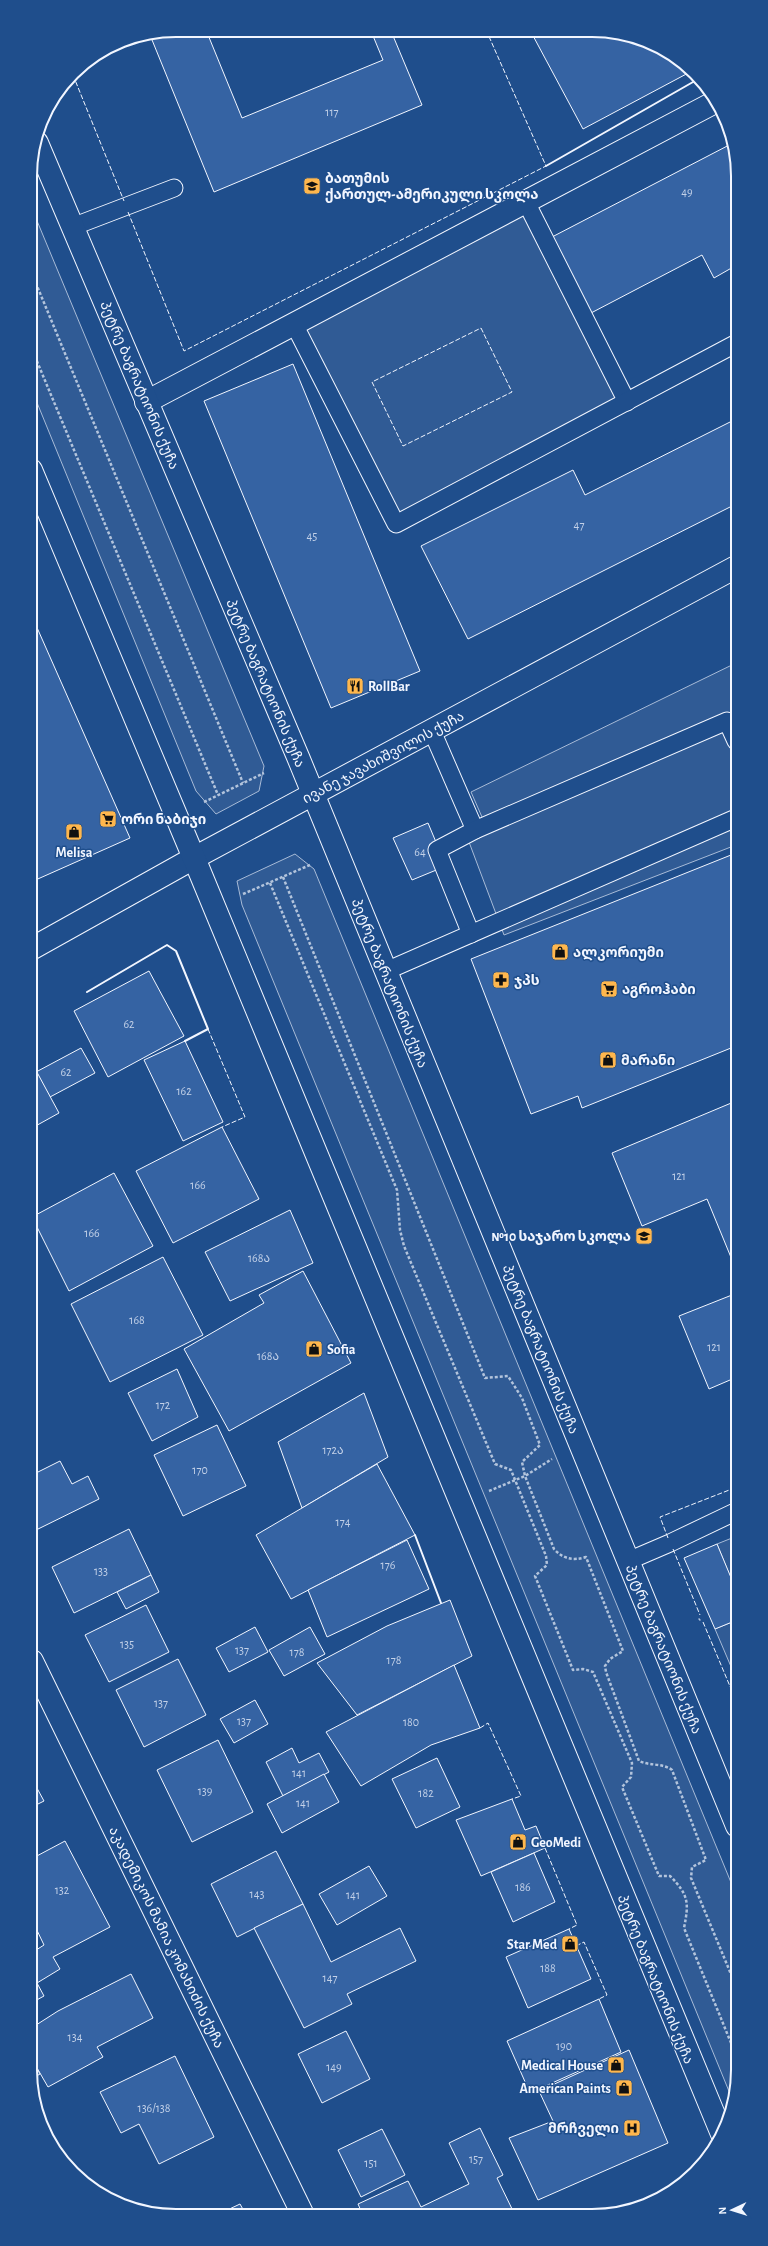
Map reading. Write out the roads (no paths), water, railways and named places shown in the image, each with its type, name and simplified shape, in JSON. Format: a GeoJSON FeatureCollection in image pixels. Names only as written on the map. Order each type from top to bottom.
{"type":"FeatureCollection","features":[{"type":"Feature","properties":{"kind":"main road"},"geometry":{"type":"LineString","coordinates":[[146,402],[711,104]]}},
{"type":"Feature","properties":{"kind":"main road","name":"პეტრე ბაგრატიონის ქუჩა"},"geometry":{"type":"LineString","coordinates":[[40,150],[313,795],[731,1811]]}},
{"type":"Feature","properties":{"kind":"main road","name":"პეტრე ბაგრატიონის ქუჩა"},"geometry":{"type":"LineString","coordinates":[[37,484],[194,858],[718,2126]]}},
{"type":"Feature","properties":{"kind":"main road","name":"ივანე ჯავახიშვილის ქუჩა"},"geometry":{"type":"LineString","coordinates":[[37,946],[194,858],[731,570]]}},
{"type":"Feature","properties":{"kind":"main road","name":"აკადემიკოს მამია კომახიძის ქუჩა"},"geometry":{"type":"LineString","coordinates":[[37,1671],[300,2209]]}},
{"type":"Feature","properties":{"kind":"lane"},"geometry":{"type":"LineString","coordinates":[[72,226],[174,188]]}},
{"type":"Feature","properties":{"kind":"lane"},"geometry":{"type":"LineString","coordinates":[[526,202],[627,402]]}},
{"type":"Feature","properties":{"kind":"lane"},"geometry":{"type":"LineString","coordinates":[[294,324],[396,524],[731,346]]}},
{"type":"Feature","properties":{"kind":"lane"},"geometry":{"type":"LineString","coordinates":[[471,934],[437,850],[475,830],[727,720],[731,729]]}},
{"type":"Feature","properties":{"kind":"lane"},"geometry":{"type":"LineString","coordinates":[[432,731],[475,830]]}},
{"type":"Feature","properties":{"kind":"lane"},"geometry":{"type":"LineString","coordinates":[[386,971],[731,820]]}},
{"type":"Feature","properties":{"kind":"lane"},"geometry":{"type":"LineString","coordinates":[[628,1561],[731,1514]]}},
{"type":"Feature","properties":{"kind":"place","name":"ბათუმის ქართულ-ამერიკული სკოლა"},"geometry":{"type":"Point","coordinates":[312,186]}},
{"type":"Feature","properties":{"kind":"place","name":"RollBar"},"geometry":{"type":"Point","coordinates":[355,686]}},
{"type":"Feature","properties":{"kind":"place","name":"ორი ნაბიჯი"},"geometry":{"type":"Point","coordinates":[108,819]}},
{"type":"Feature","properties":{"kind":"place","name":"Melisa"},"geometry":{"type":"Point","coordinates":[74,832]}},
{"type":"Feature","properties":{"kind":"place","name":"ალკორიუმი"},"geometry":{"type":"Point","coordinates":[560,952]}},
{"type":"Feature","properties":{"kind":"place","name":"ჯპს"},"geometry":{"type":"Point","coordinates":[501,980]}},
{"type":"Feature","properties":{"kind":"place","name":"აგროჰაბი"},"geometry":{"type":"Point","coordinates":[609,989]}},
{"type":"Feature","properties":{"kind":"place","name":"მარანი"},"geometry":{"type":"Point","coordinates":[608,1060]}},
{"type":"Feature","properties":{"kind":"place","name":"№10 საჯარო სკოლა"},"geometry":{"type":"Point","coordinates":[644,1236]}},
{"type":"Feature","properties":{"kind":"place","name":"Sofia"},"geometry":{"type":"Point","coordinates":[314,1349]}},
{"type":"Feature","properties":{"kind":"place","name":"GeoMedi"},"geometry":{"type":"Point","coordinates":[518,1842]}},
{"type":"Feature","properties":{"kind":"place","name":"Star Med"},"geometry":{"type":"Point","coordinates":[570,1944]}},
{"type":"Feature","properties":{"kind":"place","name":"Medical House"},"geometry":{"type":"Point","coordinates":[616,2065]}},
{"type":"Feature","properties":{"kind":"place","name":"American Paints"},"geometry":{"type":"Point","coordinates":[624,2088]}},
{"type":"Feature","properties":{"kind":"place","name":"მრჩველი"},"geometry":{"type":"Point","coordinates":[632,2128]}}]}
